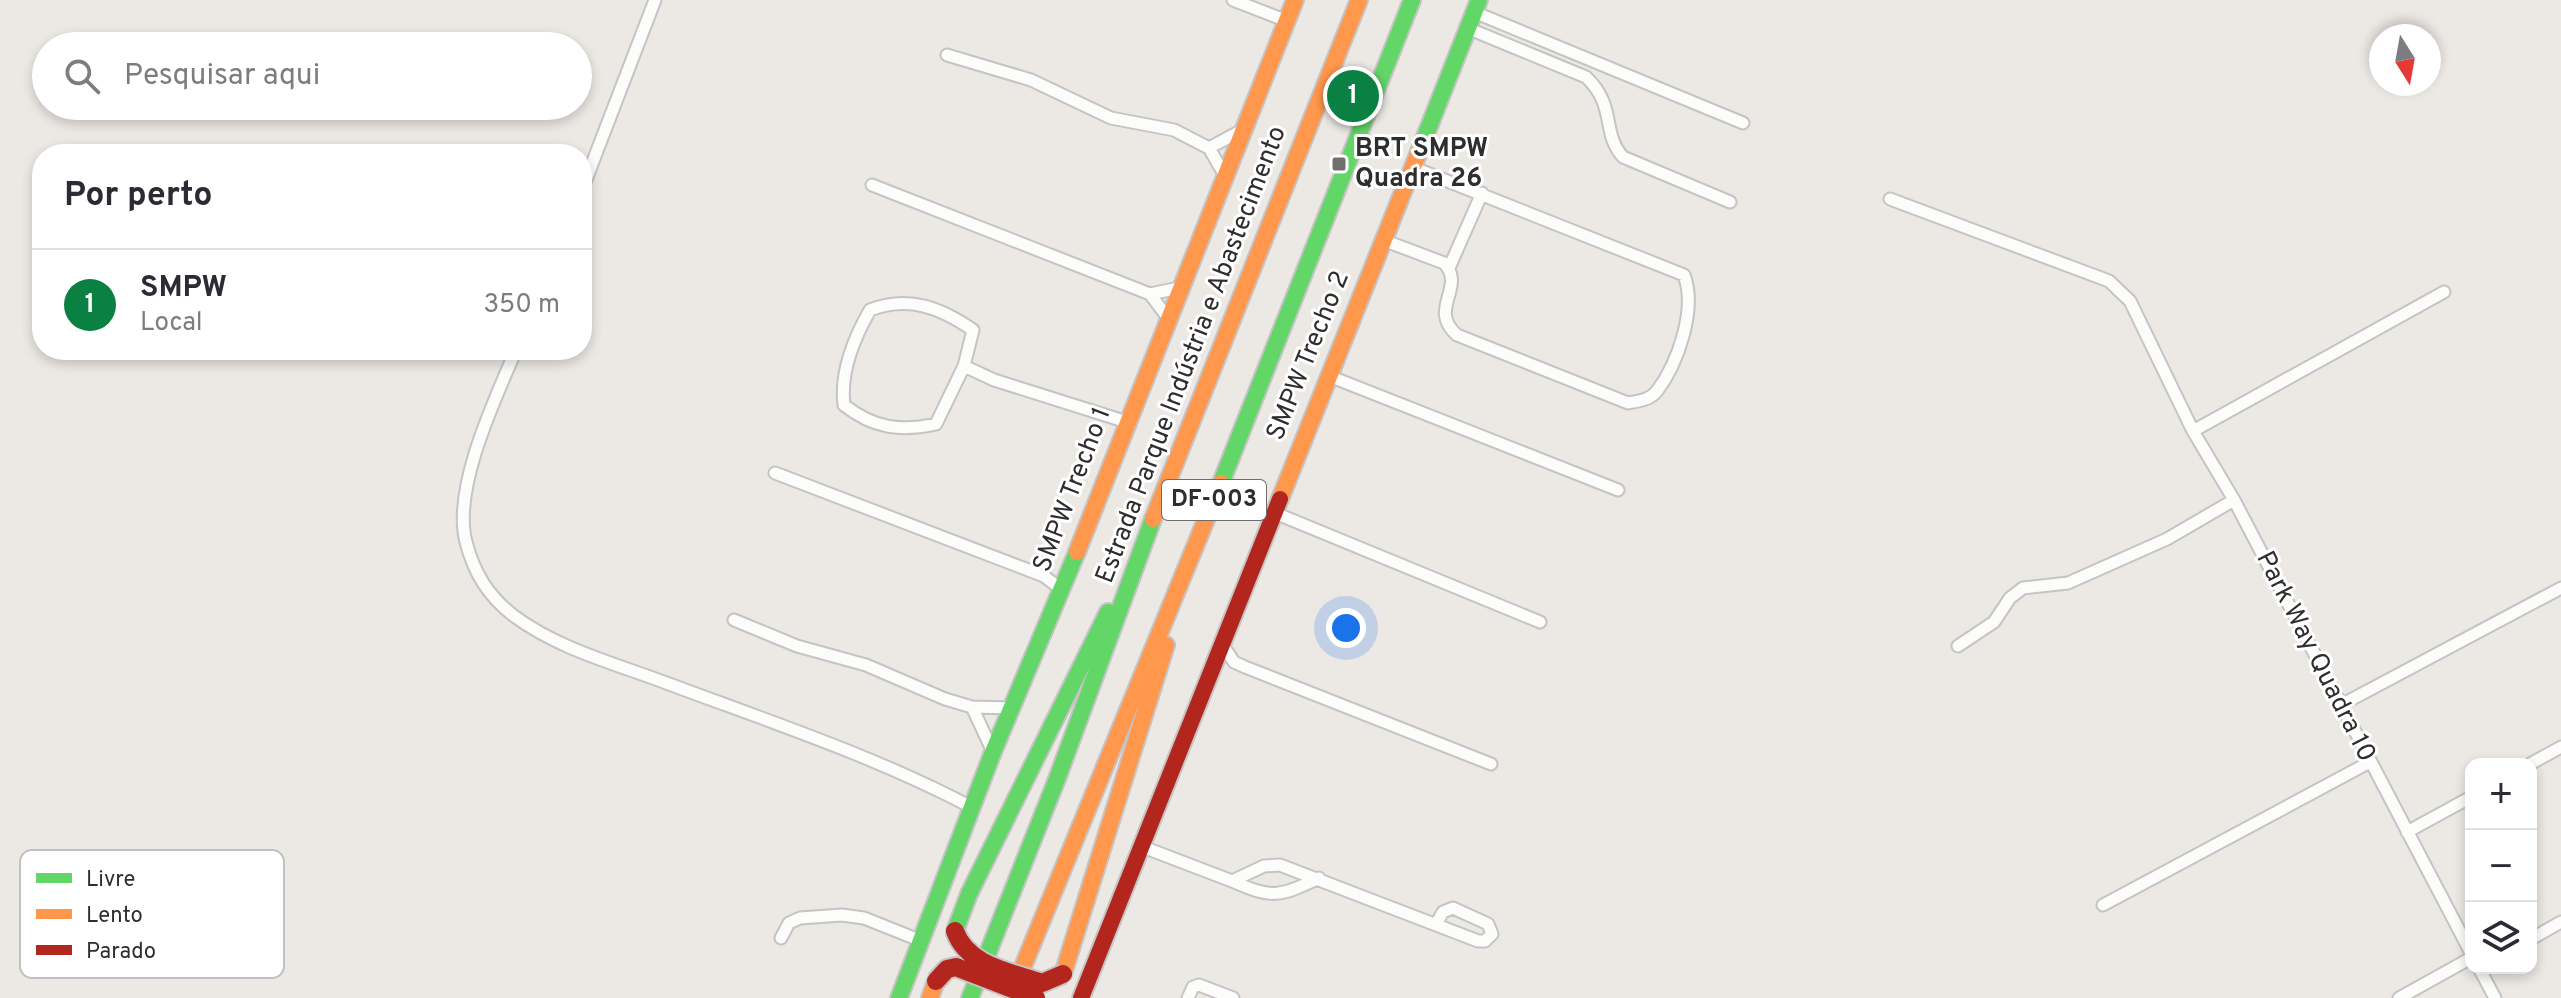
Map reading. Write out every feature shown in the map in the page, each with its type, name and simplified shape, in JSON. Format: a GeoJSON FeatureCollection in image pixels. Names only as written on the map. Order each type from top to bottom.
{"type":"FeatureCollection","features":[{"type":"Feature","properties":{"kind":"main road","name":"SMPW Trecho 1"},"geometry":{"type":"LineString","coordinates":[[899,998],[993,752],[1065,583],[1295,0]]}},
{"type":"Feature","properties":{"kind":"main road","name":"Estrada Parque Indústria e Abastecimento"},"geometry":{"type":"LineString","coordinates":[[970,998],[1062,766],[1146,538],[1359,0]]}},
{"type":"Feature","properties":{"kind":"main road","name":"DF-003"},"geometry":{"type":"LineString","coordinates":[[1010,998],[1192,555],[1412,0]]}},
{"type":"Feature","properties":{"kind":"main road","name":"SMPW Trecho 2"},"geometry":{"type":"LineString","coordinates":[[1082,998],[1473,13]]}},
{"type":"Feature","properties":{"kind":"main road"},"geometry":{"type":"LineString","coordinates":[[1146,538],[969,894],[955,931],[960,948],[1042,983],[1063,974],[1192,555]]}},
{"type":"Feature","properties":{"kind":"main road"},"geometry":{"type":"LineString","coordinates":[[933,989],[947,969],[956,967],[1036,998]]}},
{"type":"Feature","properties":{"kind":"street"},"geometry":{"type":"LineString","coordinates":[[592,164],[655,0]]}},
{"type":"Feature","properties":{"kind":"street"},"geometry":{"type":"LineString","coordinates":[[1233,0],[1287,21]]}},
{"type":"Feature","properties":{"kind":"street"},"geometry":{"type":"LineString","coordinates":[[1473,13],[1743,123]]}},
{"type":"Feature","properties":{"kind":"street"},"geometry":{"type":"LineString","coordinates":[[1473,13],[1586,77],[1600,90],[1607,104],[1613,142],[1623,157],[1730,202]]}},
{"type":"Feature","properties":{"kind":"street"},"geometry":{"type":"LineString","coordinates":[[947,55],[1031,80],[1111,118],[1174,130],[1209,148],[1224,174]]}},
{"type":"Feature","properties":{"kind":"street"},"geometry":{"type":"LineString","coordinates":[[1209,148],[1244,129]]}},
{"type":"Feature","properties":{"kind":"street"},"geometry":{"type":"LineString","coordinates":[[1412,167],[1482,193],[1684,275],[1689,303],[1678,350],[1656,392],[1644,401],[1628,403],[1457,335],[1449,328],[1443,311],[1452,285],[1449,268],[1482,193]]}},
{"type":"Feature","properties":{"kind":"street"},"geometry":{"type":"LineString","coordinates":[[872,185],[1150,294],[1168,318]]}},
{"type":"Feature","properties":{"kind":"street","name":"Park Way Quadra 10"},"geometry":{"type":"LineString","coordinates":[[1890,199],[2109,281],[2130,301],[2193,431],[2234,500],[2465,943]]}},
{"type":"Feature","properties":{"kind":"street"},"geometry":{"type":"LineString","coordinates":[[1383,240],[1444,263],[1449,268]]}},
{"type":"Feature","properties":{"kind":"street"},"geometry":{"type":"LineString","coordinates":[[1150,294],[1179,288]]}},
{"type":"Feature","properties":{"kind":"street"},"geometry":{"type":"LineString","coordinates":[[2193,431],[2444,292]]}},
{"type":"Feature","properties":{"kind":"street"},"geometry":{"type":"LineString","coordinates":[[910,303],[943,309],[973,330],[964,366],[936,424],[910,430],[888,428],[864,421],[844,405],[842,387],[857,331],[870,310],[881,306],[910,303]]}},
{"type":"Feature","properties":{"kind":"street"},"geometry":{"type":"LineString","coordinates":[[512,360],[482,431],[465,503],[465,539],[482,586],[513,615],[545,636],[590,656],[818,740],[973,808]]}},
{"type":"Feature","properties":{"kind":"street"},"geometry":{"type":"LineString","coordinates":[[964,366],[994,380],[1127,422]]}},
{"type":"Feature","properties":{"kind":"street"},"geometry":{"type":"LineString","coordinates":[[1329,376],[1618,490]]}},
{"type":"Feature","properties":{"kind":"street"},"geometry":{"type":"LineString","coordinates":[[775,473],[1065,583]]}},
{"type":"Feature","properties":{"kind":"street"},"geometry":{"type":"LineString","coordinates":[[1958,646],[1994,622],[2010,598],[2023,588],[2068,583],[2167,539],[2234,500]]}},
{"type":"Feature","properties":{"kind":"street"},"geometry":{"type":"LineString","coordinates":[[1275,513],[1540,622]]}},
{"type":"Feature","properties":{"kind":"street"},"geometry":{"type":"LineString","coordinates":[[2341,705],[2561,588]]}},
{"type":"Feature","properties":{"kind":"street"},"geometry":{"type":"LineString","coordinates":[[734,620],[797,646],[866,665],[907,685],[972,707],[1013,708]]}},
{"type":"Feature","properties":{"kind":"street"},"geometry":{"type":"LineString","coordinates":[[1222,644],[1234,662]]}},
{"type":"Feature","properties":{"kind":"street"},"geometry":{"type":"LineString","coordinates":[[1214,665],[1234,662],[1491,764]]}},
{"type":"Feature","properties":{"kind":"street"},"geometry":{"type":"LineString","coordinates":[[972,707],[993,752]]}},
{"type":"Feature","properties":{"kind":"street"},"geometry":{"type":"LineString","coordinates":[[2537,760],[2561,747]]}},
{"type":"Feature","properties":{"kind":"street"},"geometry":{"type":"LineString","coordinates":[[2103,905],[2370,762]]}},
{"type":"Feature","properties":{"kind":"street"},"geometry":{"type":"LineString","coordinates":[[2407,832],[2465,800]]}},
{"type":"Feature","properties":{"kind":"street"},"geometry":{"type":"LineString","coordinates":[[1143,847],[1258,893],[1279,896],[1319,878]]}},
{"type":"Feature","properties":{"kind":"street"},"geometry":{"type":"LineString","coordinates":[[1232,881],[1273,864],[1319,878],[1436,924]]}},
{"type":"Feature","properties":{"kind":"street"},"geometry":{"type":"LineString","coordinates":[[781,938],[789,923],[800,918],[842,915],[864,918],[919,940]]}},
{"type":"Feature","properties":{"kind":"street"},"geometry":{"type":"LineString","coordinates":[[2537,936],[2561,922]]}},
{"type":"Feature","properties":{"kind":"street"},"geometry":{"type":"LineString","coordinates":[[2399,998],[2465,959]]}},
{"type":"Feature","properties":{"kind":"street"},"geometry":{"type":"LineString","coordinates":[[2482,974],[2495,998]]}},
{"type":"Feature","properties":{"kind":"street"},"geometry":{"type":"LineString","coordinates":[[1188,998],[1193,987],[1199,985],[1233,998]]}},
{"type":"Feature","properties":{"kind":"traffic: fast"},"geometry":{"type":"LineString","coordinates":[[1221,483],[1412,0]]}},
{"type":"Feature","properties":{"kind":"traffic: fast"},"geometry":{"type":"LineString","coordinates":[[1421,147],[1479,0]]}},
{"type":"Feature","properties":{"kind":"traffic: fast"},"geometry":{"type":"LineString","coordinates":[[970,998],[1057,779],[1153,519]]}},
{"type":"Feature","properties":{"kind":"traffic: fast"},"geometry":{"type":"LineString","coordinates":[[899,998],[993,752],[1077,552]]}},
{"type":"Feature","properties":{"kind":"traffic: fast"},"geometry":{"type":"LineString","coordinates":[[955,931],[969,894],[1108,612]]}},
{"type":"Feature","properties":{"kind":"traffic: slow"},"geometry":{"type":"LineString","coordinates":[[1077,552],[1295,0]]}},
{"type":"Feature","properties":{"kind":"traffic: slow"},"geometry":{"type":"LineString","coordinates":[[1153,519],[1359,0]]}},
{"type":"Feature","properties":{"kind":"traffic: slow"},"geometry":{"type":"LineString","coordinates":[[1280,499],[1421,147]]}},
{"type":"Feature","properties":{"kind":"traffic: slow"},"geometry":{"type":"LineString","coordinates":[[1013,991],[1221,483]]}},
{"type":"Feature","properties":{"kind":"traffic: slow"},"geometry":{"type":"LineString","coordinates":[[1063,974],[1166,645]]}},
{"type":"Feature","properties":{"kind":"traffic: slow"},"geometry":{"type":"LineString","coordinates":[[930,998],[936,981]]}},
{"type":"Feature","properties":{"kind":"traffic: jam"},"geometry":{"type":"LineString","coordinates":[[1081,998],[1280,499]]}},
{"type":"Feature","properties":{"kind":"traffic: jam"},"geometry":{"type":"LineString","coordinates":[[955,931],[969,952],[991,966],[1042,983],[1063,974]]}},
{"type":"Feature","properties":{"kind":"traffic: jam"},"geometry":{"type":"LineString","coordinates":[[936,981],[947,969],[956,967],[1036,998]]}},
{"type":"Feature","properties":{"kind":"place","name":"SMPW"},"geometry":{"type":"Point","coordinates":[1353,96]}},
{"type":"Feature","properties":{"kind":"place","name":"BRT SMPW Quadra 26"},"geometry":{"type":"Point","coordinates":[1339,164]}}]}
